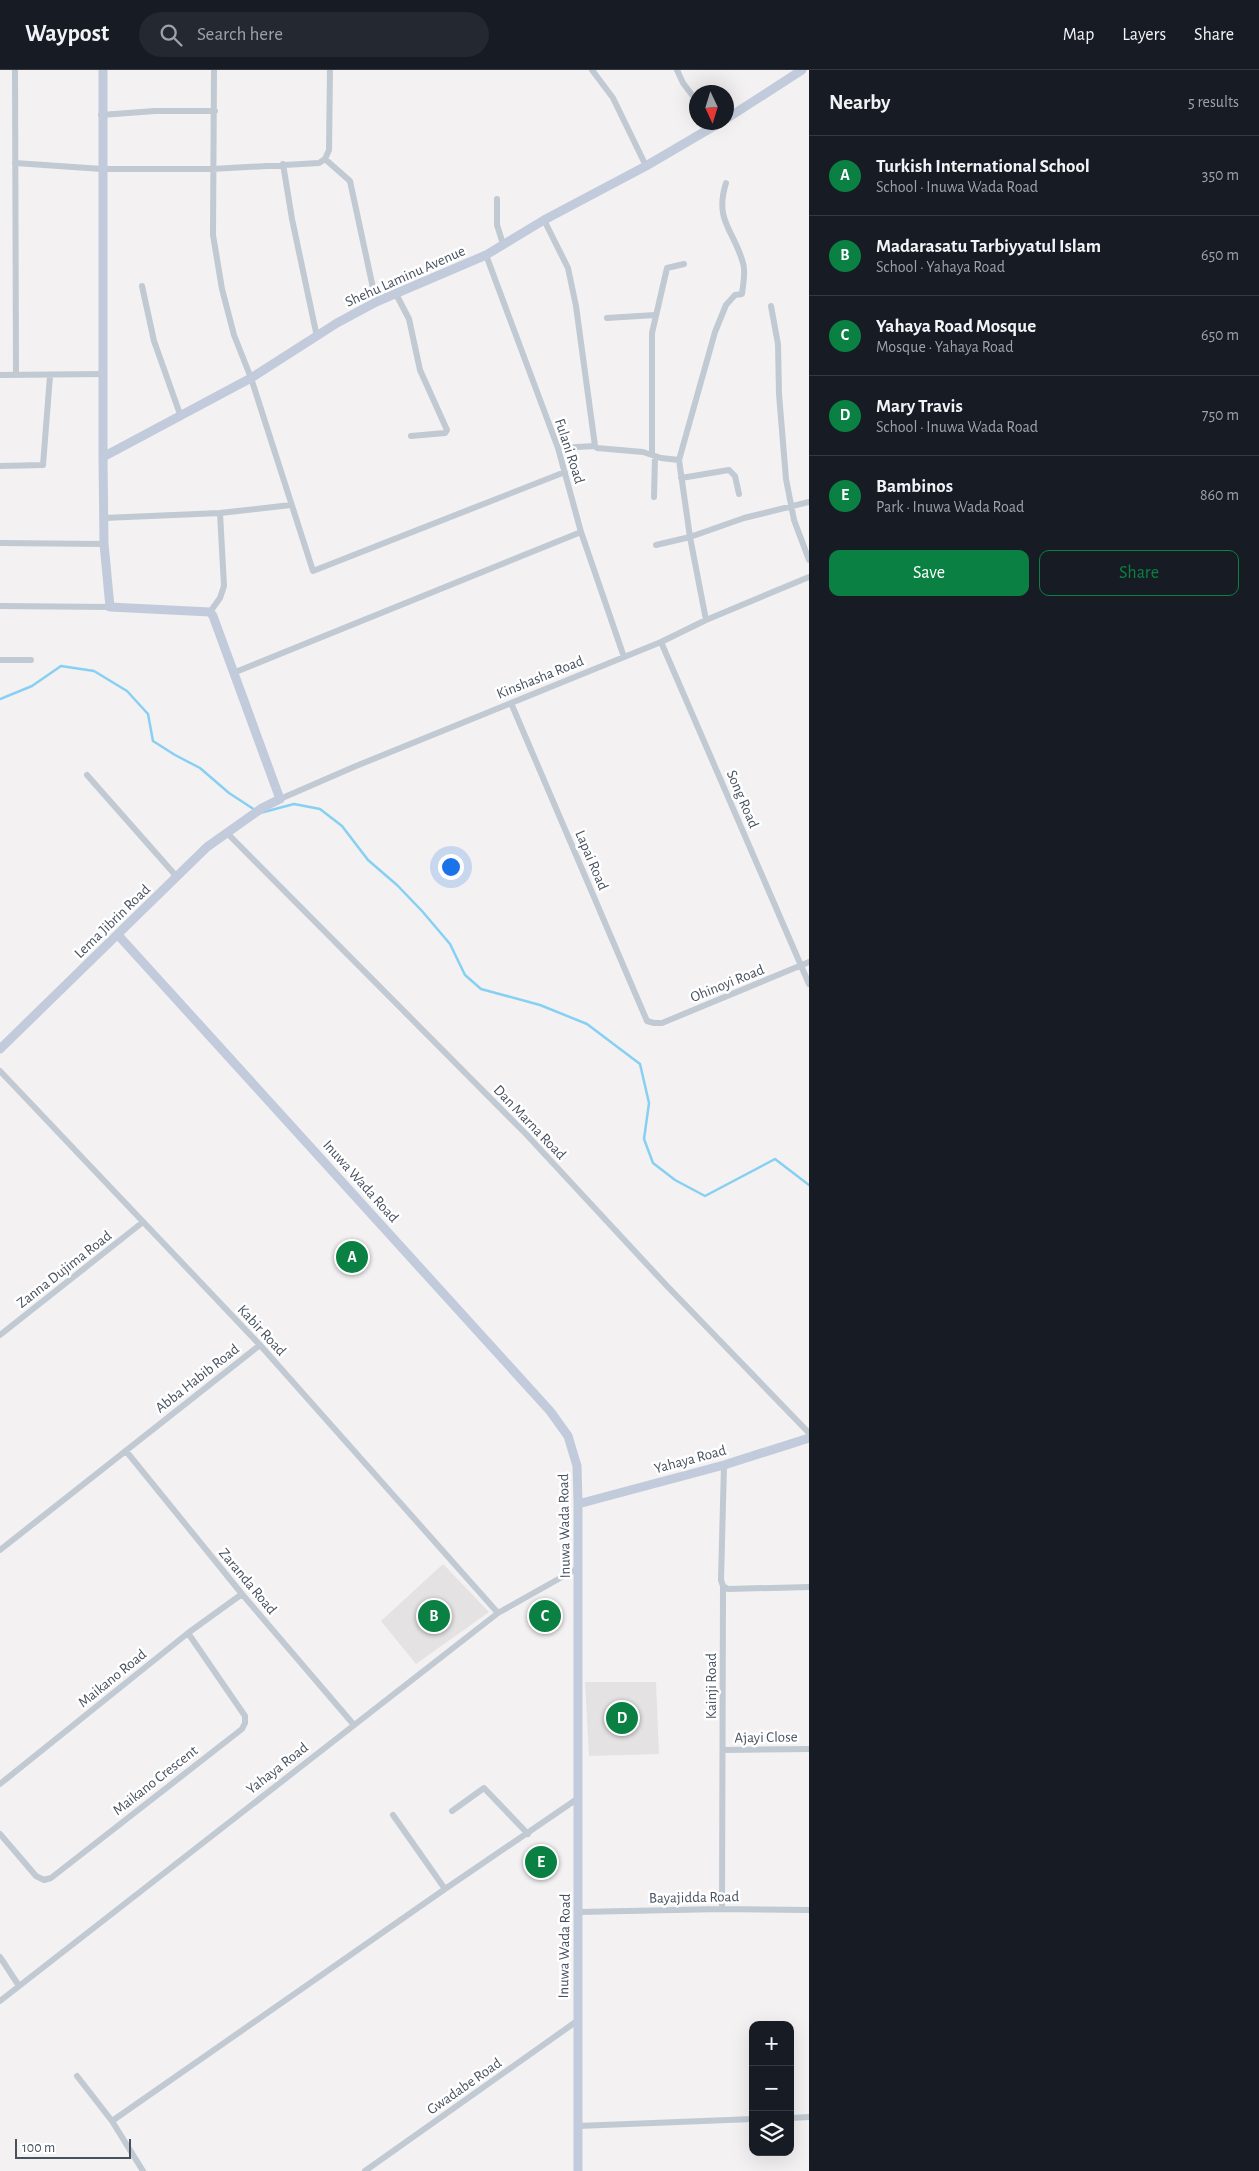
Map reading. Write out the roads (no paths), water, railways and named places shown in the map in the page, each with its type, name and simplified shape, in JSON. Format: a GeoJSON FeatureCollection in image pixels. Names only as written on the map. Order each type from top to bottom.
{"type":"FeatureCollection","features":[{"type":"Feature","properties":{"kind":"street"},"geometry":{"type":"LineString","coordinates":[[15,70],[16,375]]}},
{"type":"Feature","properties":{"kind":"street"},"geometry":{"type":"LineString","coordinates":[[103,70],[101,115],[104,544],[110,607]]}},
{"type":"Feature","properties":{"kind":"street"},"geometry":{"type":"LineString","coordinates":[[214,70],[213,235],[222,289],[234,335],[251,378],[314,572],[566,472]]}},
{"type":"Feature","properties":{"kind":"street"},"geometry":{"type":"LineString","coordinates":[[14,163],[102,169],[212,169],[319,163],[325,158],[329,150],[330,70]]}},
{"type":"Feature","properties":{"kind":"street"},"geometry":{"type":"LineString","coordinates":[[592,70],[614,98],[646,166]]}},
{"type":"Feature","properties":{"kind":"street"},"geometry":{"type":"LineString","coordinates":[[677,70],[683,84],[689,91]]}},
{"type":"Feature","properties":{"kind":"street"},"geometry":{"type":"LineString","coordinates":[[734,114],[802,70]]}},
{"type":"Feature","properties":{"kind":"street"},"geometry":{"type":"LineString","coordinates":[[101,115],[155,111],[215,111]]}},
{"type":"Feature","properties":{"kind":"street","name":"Shehu Laminu Avenue"},"geometry":{"type":"LineString","coordinates":[[103,457],[251,378],[337,323],[376,302],[486,255],[544,220],[646,166],[707,130]]}},
{"type":"Feature","properties":{"kind":"street"},"geometry":{"type":"LineString","coordinates":[[325,158],[350,181],[376,302]]}},
{"type":"Feature","properties":{"kind":"street"},"geometry":{"type":"LineString","coordinates":[[283,164],[292,219],[317,336]]}},
{"type":"Feature","properties":{"kind":"street"},"geometry":{"type":"LineString","coordinates":[[706,620],[690,537],[679,460],[715,332],[726,305],[735,295],[742,294],[744,264],[728,231],[722,207],[721,199],[726,183]]}},
{"type":"Feature","properties":{"kind":"street"},"geometry":{"type":"LineString","coordinates":[[497,199],[497,225],[503,244]]}},
{"type":"Feature","properties":{"kind":"street"},"geometry":{"type":"LineString","coordinates":[[544,220],[568,268],[576,306],[595,446]]}},
{"type":"Feature","properties":{"kind":"street","name":"Fulani Road"},"geometry":{"type":"LineString","coordinates":[[486,255],[558,448],[581,532],[624,657]]}},
{"type":"Feature","properties":{"kind":"street"},"geometry":{"type":"LineString","coordinates":[[654,497],[652,333],[667,268],[684,264]]}},
{"type":"Feature","properties":{"kind":"street"},"geometry":{"type":"LineString","coordinates":[[142,286],[154,341],[181,417]]}},
{"type":"Feature","properties":{"kind":"street"},"geometry":{"type":"LineString","coordinates":[[396,294],[409,320],[420,370],[447,430],[445,433],[412,436]]}},
{"type":"Feature","properties":{"kind":"street"},"geometry":{"type":"LineString","coordinates":[[771,306],[778,344],[779,394],[786,479],[792,506],[809,560]]}},
{"type":"Feature","properties":{"kind":"street"},"geometry":{"type":"LineString","coordinates":[[607,318],[655,315]]}},
{"type":"Feature","properties":{"kind":"street"},"geometry":{"type":"LineString","coordinates":[[0,375],[102,374]]}},
{"type":"Feature","properties":{"kind":"street"},"geometry":{"type":"LineString","coordinates":[[0,466],[43,465],[50,376]]}},
{"type":"Feature","properties":{"kind":"street"},"geometry":{"type":"LineString","coordinates":[[558,448],[595,446],[598,448],[644,452],[679,460]]}},
{"type":"Feature","properties":{"kind":"street"},"geometry":{"type":"LineString","coordinates":[[681,478],[729,470],[735,476],[740,494]]}},
{"type":"Feature","properties":{"kind":"street"},"geometry":{"type":"LineString","coordinates":[[656,545],[690,537],[744,518],[809,502]]}},
{"type":"Feature","properties":{"kind":"street"},"geometry":{"type":"LineString","coordinates":[[104,518],[220,513],[291,505]]}},
{"type":"Feature","properties":{"kind":"street"},"geometry":{"type":"LineString","coordinates":[[210,612],[220,598],[224,586],[220,513]]}},
{"type":"Feature","properties":{"kind":"street"},"geometry":{"type":"LineString","coordinates":[[233,673],[581,532]]}},
{"type":"Feature","properties":{"kind":"street"},"geometry":{"type":"LineString","coordinates":[[0,543],[104,544]]}},
{"type":"Feature","properties":{"kind":"street","name":"Kinshasha Road"},"geometry":{"type":"LineString","coordinates":[[280,799],[511,702],[661,642],[706,620],[809,576]]}},
{"type":"Feature","properties":{"kind":"street"},"geometry":{"type":"LineString","coordinates":[[0,606],[110,607],[210,612]]}},
{"type":"Feature","properties":{"kind":"street"},"geometry":{"type":"LineString","coordinates":[[210,612],[280,799]]}},
{"type":"Feature","properties":{"kind":"street","name":"Song Road"},"geometry":{"type":"LineString","coordinates":[[661,642],[809,984]]}},
{"type":"Feature","properties":{"kind":"street"},"geometry":{"type":"LineString","coordinates":[[0,660],[31,660]]}},
{"type":"Feature","properties":{"kind":"street","name":"Lapai Road"},"geometry":{"type":"LineString","coordinates":[[511,702],[647,1021],[654,1023]]}},
{"type":"Feature","properties":{"kind":"street"},"geometry":{"type":"LineString","coordinates":[[87,775],[177,877]]}},
{"type":"Feature","properties":{"kind":"street","name":"Lema Jibrin Road"},"geometry":{"type":"LineString","coordinates":[[0,1049],[207,847],[262,808],[280,799]]}},
{"type":"Feature","properties":{"kind":"street","name":"Dan Marna Road"},"geometry":{"type":"LineString","coordinates":[[227,834],[524,1133],[667,1286],[809,1432]]}},
{"type":"Feature","properties":{"kind":"street","name":"Inuwa Wada Road"},"geometry":{"type":"LineString","coordinates":[[118,935],[550,1410],[568,1436],[577,1466],[578,1504],[578,2171]]}},
{"type":"Feature","properties":{"kind":"street","name":"Ohinoyi Road"},"geometry":{"type":"LineString","coordinates":[[654,1023],[662,1023],[809,962]]}},
{"type":"Feature","properties":{"kind":"street","name":"Kabir Road"},"geometry":{"type":"LineString","coordinates":[[0,1071],[260,1345],[498,1613]]}},
{"type":"Feature","properties":{"kind":"street","name":"Zanna Dujima Road"},"geometry":{"type":"LineString","coordinates":[[0,1335],[142,1222]]}},
{"type":"Feature","properties":{"kind":"street","name":"Abba Habib Road"},"geometry":{"type":"LineString","coordinates":[[0,1550],[260,1345],[429,1531]]}},
{"type":"Feature","properties":{"kind":"street","name":"Yahaya Road"},"geometry":{"type":"LineString","coordinates":[[578,1504],[724,1465],[809,1438]]}},
{"type":"Feature","properties":{"kind":"street","name":"Zaranda Road"},"geometry":{"type":"LineString","coordinates":[[126,1451],[242,1594],[354,1725]]}},
{"type":"Feature","properties":{"kind":"street","name":"Kainji Road"},"geometry":{"type":"LineString","coordinates":[[722,1909],[723,1586],[721,1580],[724,1465]]}},
{"type":"Feature","properties":{"kind":"street","name":"Yahaya Road"},"geometry":{"type":"LineString","coordinates":[[0,2001],[498,1613],[578,1568]]}},
{"type":"Feature","properties":{"kind":"street"},"geometry":{"type":"LineString","coordinates":[[723,1586],[728,1589],[809,1588]]}},
{"type":"Feature","properties":{"kind":"street","name":"Maikano Road"},"geometry":{"type":"LineString","coordinates":[[0,1784],[188,1632],[242,1594]]}},
{"type":"Feature","properties":{"kind":"street","name":"Maikano Crescent"},"geometry":{"type":"LineString","coordinates":[[0,1834],[36,1876],[44,1880],[51,1878],[242,1729],[245,1723],[245,1716],[188,1632]]}},
{"type":"Feature","properties":{"kind":"street","name":"Ajayi Close"},"geometry":{"type":"LineString","coordinates":[[723,1750],[809,1749]]}},
{"type":"Feature","properties":{"kind":"street"},"geometry":{"type":"LineString","coordinates":[[452,1811],[484,1788],[528,1834]]}},
{"type":"Feature","properties":{"kind":"street"},"geometry":{"type":"LineString","coordinates":[[112,2121],[445,1889],[578,1799]]}},
{"type":"Feature","properties":{"kind":"street"},"geometry":{"type":"LineString","coordinates":[[393,1815],[445,1889]]}},
{"type":"Feature","properties":{"kind":"street","name":"Bayajidda Road"},"geometry":{"type":"LineString","coordinates":[[579,1912],[722,1909],[809,1910]]}},
{"type":"Feature","properties":{"kind":"street"},"geometry":{"type":"LineString","coordinates":[[0,1957],[19,1986]]}},
{"type":"Feature","properties":{"kind":"street","name":"Gwadabe Road"},"geometry":{"type":"LineString","coordinates":[[365,2171],[577,2021]]}},
{"type":"Feature","properties":{"kind":"street"},"geometry":{"type":"LineString","coordinates":[[77,2076],[112,2121],[143,2171]]}},
{"type":"Feature","properties":{"kind":"street"},"geometry":{"type":"LineString","coordinates":[[794,2118],[809,2117]]}},
{"type":"Feature","properties":{"kind":"street"},"geometry":{"type":"LineString","coordinates":[[578,2126],[749,2119]]}},
{"type":"Feature","properties":{"kind":"waterway"},"geometry":{"type":"LineString","coordinates":[[0,699],[32,686],[61,666],[94,671],[127,691],[148,714],[153,741],[200,768],[229,793],[255,810]]}},
{"type":"Feature","properties":{"kind":"waterway"},"geometry":{"type":"LineString","coordinates":[[260,813],[294,804],[320,809],[342,826],[368,860],[397,885],[422,911],[450,944],[465,975],[481,989],[540,1005],[587,1024],[640,1064],[649,1103],[644,1139],[653,1163],[675,1180],[705,1196],[775,1159],[809,1185]]}},
{"type":"Feature","properties":{"kind":"place","name":"Turkish International School"},"geometry":{"type":"Point","coordinates":[352,1257]}},
{"type":"Feature","properties":{"kind":"place","name":"Madarasatu Tarbiyyatul Islam"},"geometry":{"type":"Point","coordinates":[434,1616]}},
{"type":"Feature","properties":{"kind":"place","name":"Yahaya Road Mosque"},"geometry":{"type":"Point","coordinates":[545,1616]}},
{"type":"Feature","properties":{"kind":"place","name":"Mary Travis"},"geometry":{"type":"Point","coordinates":[622,1718]}},
{"type":"Feature","properties":{"kind":"place","name":"Bambinos"},"geometry":{"type":"Point","coordinates":[541,1862]}}]}
